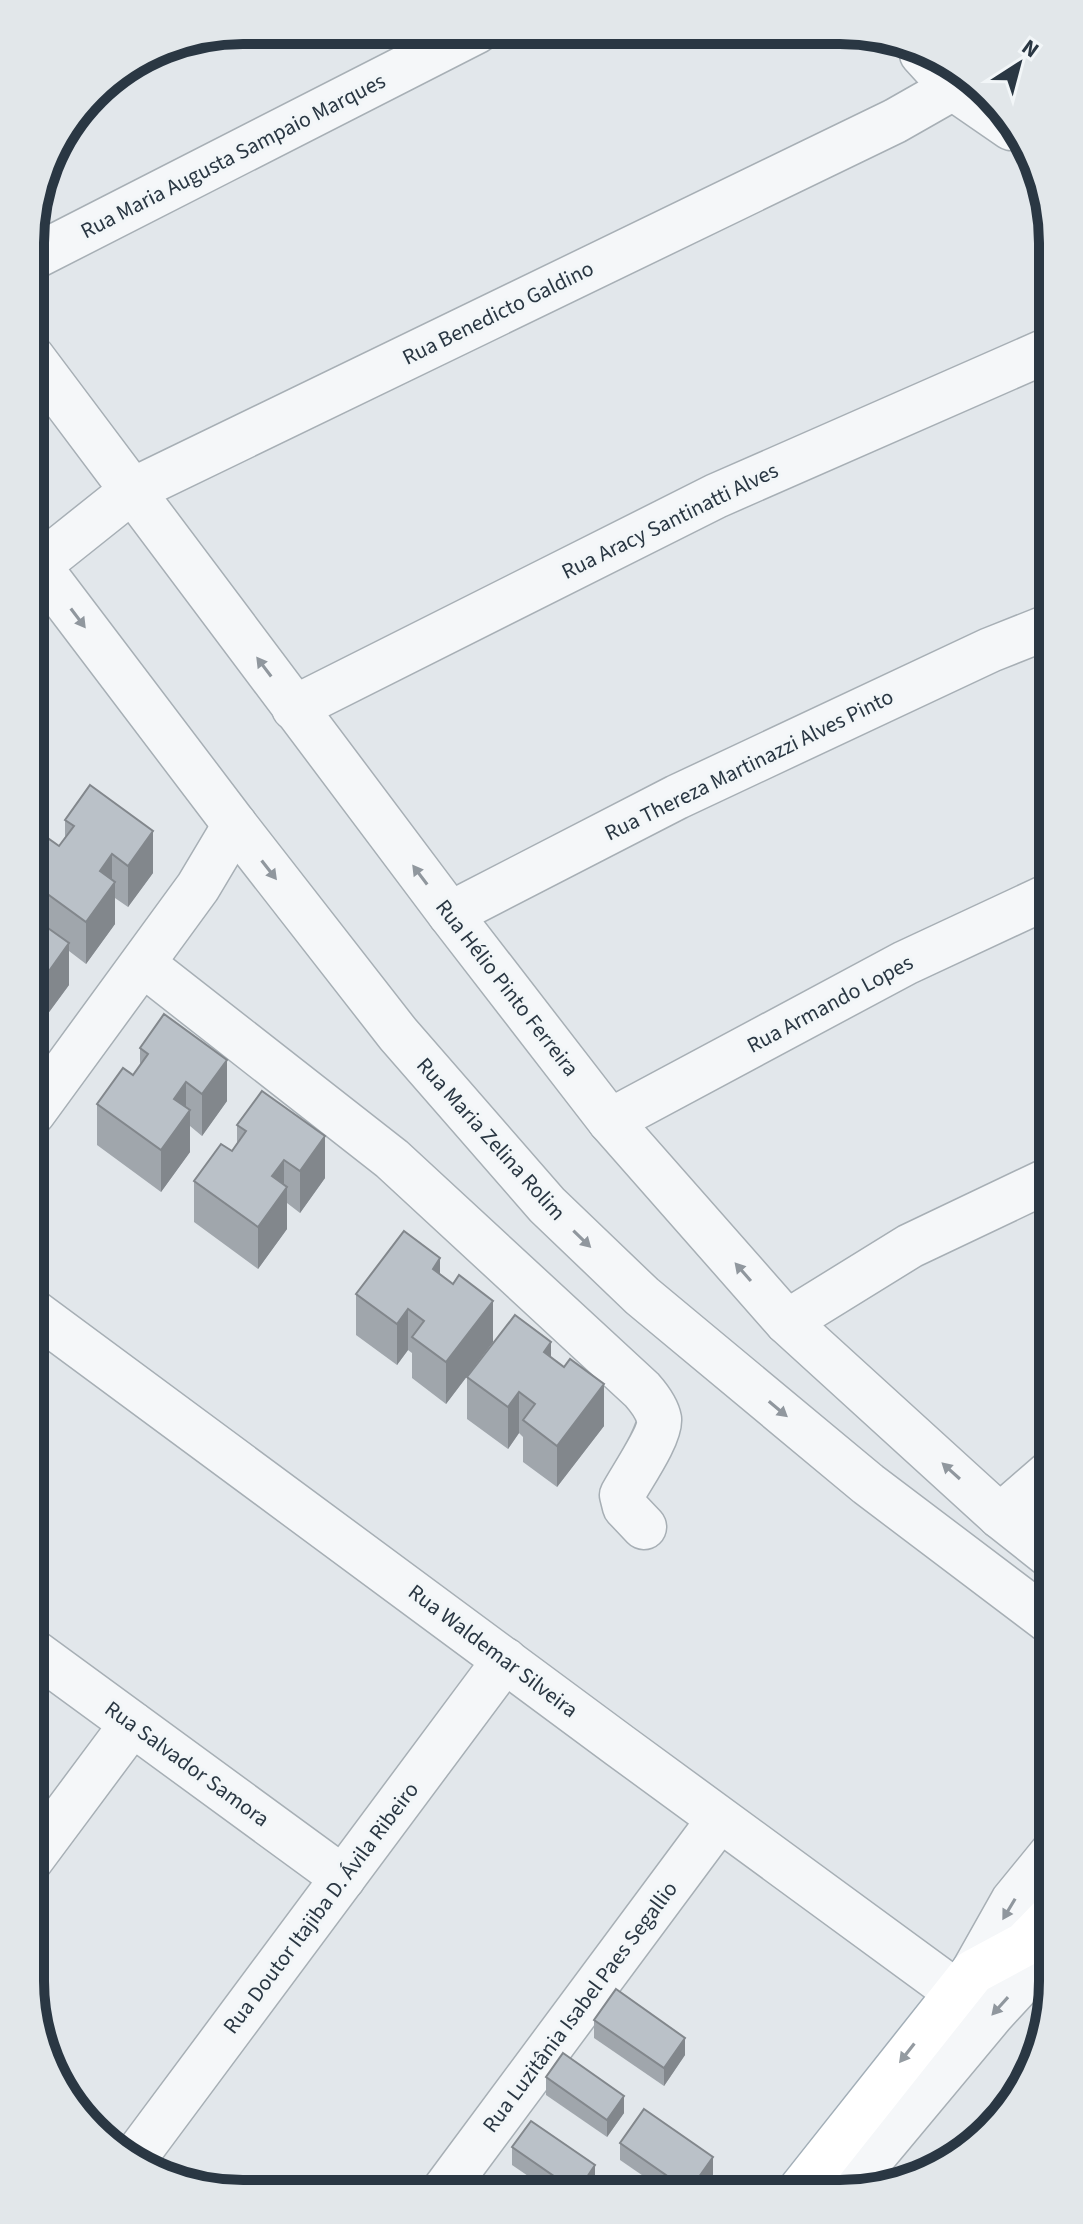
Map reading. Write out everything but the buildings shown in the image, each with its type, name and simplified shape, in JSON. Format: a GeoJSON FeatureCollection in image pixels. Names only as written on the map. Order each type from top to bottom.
{"type":"FeatureCollection","features":[{"type":"Feature","properties":{"kind":"main road"},"geometry":{"type":"LineString","coordinates":[[808,2180],[964,1982],[1025,1944],[1039,1930]]}},
{"type":"Feature","properties":{"kind":"street","name":"Rua Maria Augusta Sampaio Marques"},"geometry":{"type":"LineString","coordinates":[[44,252],[452,44]]}},
{"type":"Feature","properties":{"kind":"street","name":"Rua Benedicto Galdino"},"geometry":{"type":"LineString","coordinates":[[44,557],[133,490],[895,121],[958,83]]}},
{"type":"Feature","properties":{"kind":"street","name":"Rua Aracy Santinatti Alves"},"geometry":{"type":"LineString","coordinates":[[294,708],[716,496],[1039,354]]}},
{"type":"Feature","properties":{"kind":"street","name":"Rua Hélio Pinto Ferreira"},"geometry":{"type":"LineString","coordinates":[[44,373],[294,708],[610,1121],[787,1322],[1000,1516],[1039,1547]]}},
{"type":"Feature","properties":{"kind":"street","name":"Rua Maria Zelina Rolim"},"geometry":{"type":"LineString","coordinates":[[44,578],[398,1034],[547,1205],[642,1296],[856,1475],[1039,1613]]}},
{"type":"Feature","properties":{"kind":"street","name":"Rua Thereza Martinazzi Alves Pinto"},"geometry":{"type":"LineString","coordinates":[[450,914],[677,797],[990,650],[1039,631]]}},
{"type":"Feature","properties":{"kind":"street"},"geometry":{"type":"LineString","coordinates":[[44,1098],[198,887],[235,825]]}},
{"type":"Feature","properties":{"kind":"street","name":"Rua Armando Lopes"},"geometry":{"type":"LineString","coordinates":[[610,1121],[905,963],[1039,901]]}},
{"type":"Feature","properties":{"kind":"street"},"geometry":{"type":"LineString","coordinates":[[143,964],[392,1159],[642,1390],[659,1418],[658,1432],[622,1495],[625,1507],[644,1527]]}},
{"type":"Feature","properties":{"kind":"street"},"geometry":{"type":"LineString","coordinates":[[787,1322],[910,1246],[1039,1185]]}},
{"type":"Feature","properties":{"kind":"street","name":"Rua Waldemar Silveira"},"geometry":{"type":"LineString","coordinates":[[44,1320],[719,1820],[964,1982]]}},
{"type":"Feature","properties":{"kind":"street"},"geometry":{"type":"LineString","coordinates":[[1000,1516],[1039,1482]]}},
{"type":"Feature","properties":{"kind":"street","name":"Rua Salvador Samora"},"geometry":{"type":"LineString","coordinates":[[44,1659],[343,1878]]}},
{"type":"Feature","properties":{"kind":"street","name":"Rua Doutor Itajiba D. Ávila Ribeiro"},"geometry":{"type":"LineString","coordinates":[[140,2151],[505,1660]]}},
{"type":"Feature","properties":{"kind":"street"},"geometry":{"type":"LineString","coordinates":[[44,1842],[132,1724]]}},
{"type":"Feature","properties":{"kind":"street","name":"Rua Luzitânia Isabel Paes Segallio"},"geometry":{"type":"LineString","coordinates":[[452,2180],[719,1820]]}},
{"type":"Feature","properties":{"kind":"street"},"geometry":{"type":"LineString","coordinates":[[964,1982],[1013,1901],[1039,1869]]}},
{"type":"Feature","properties":{"kind":"street"},"geometry":{"type":"LineString","coordinates":[[854,2180],[993,2013],[1039,1963]]}}]}
